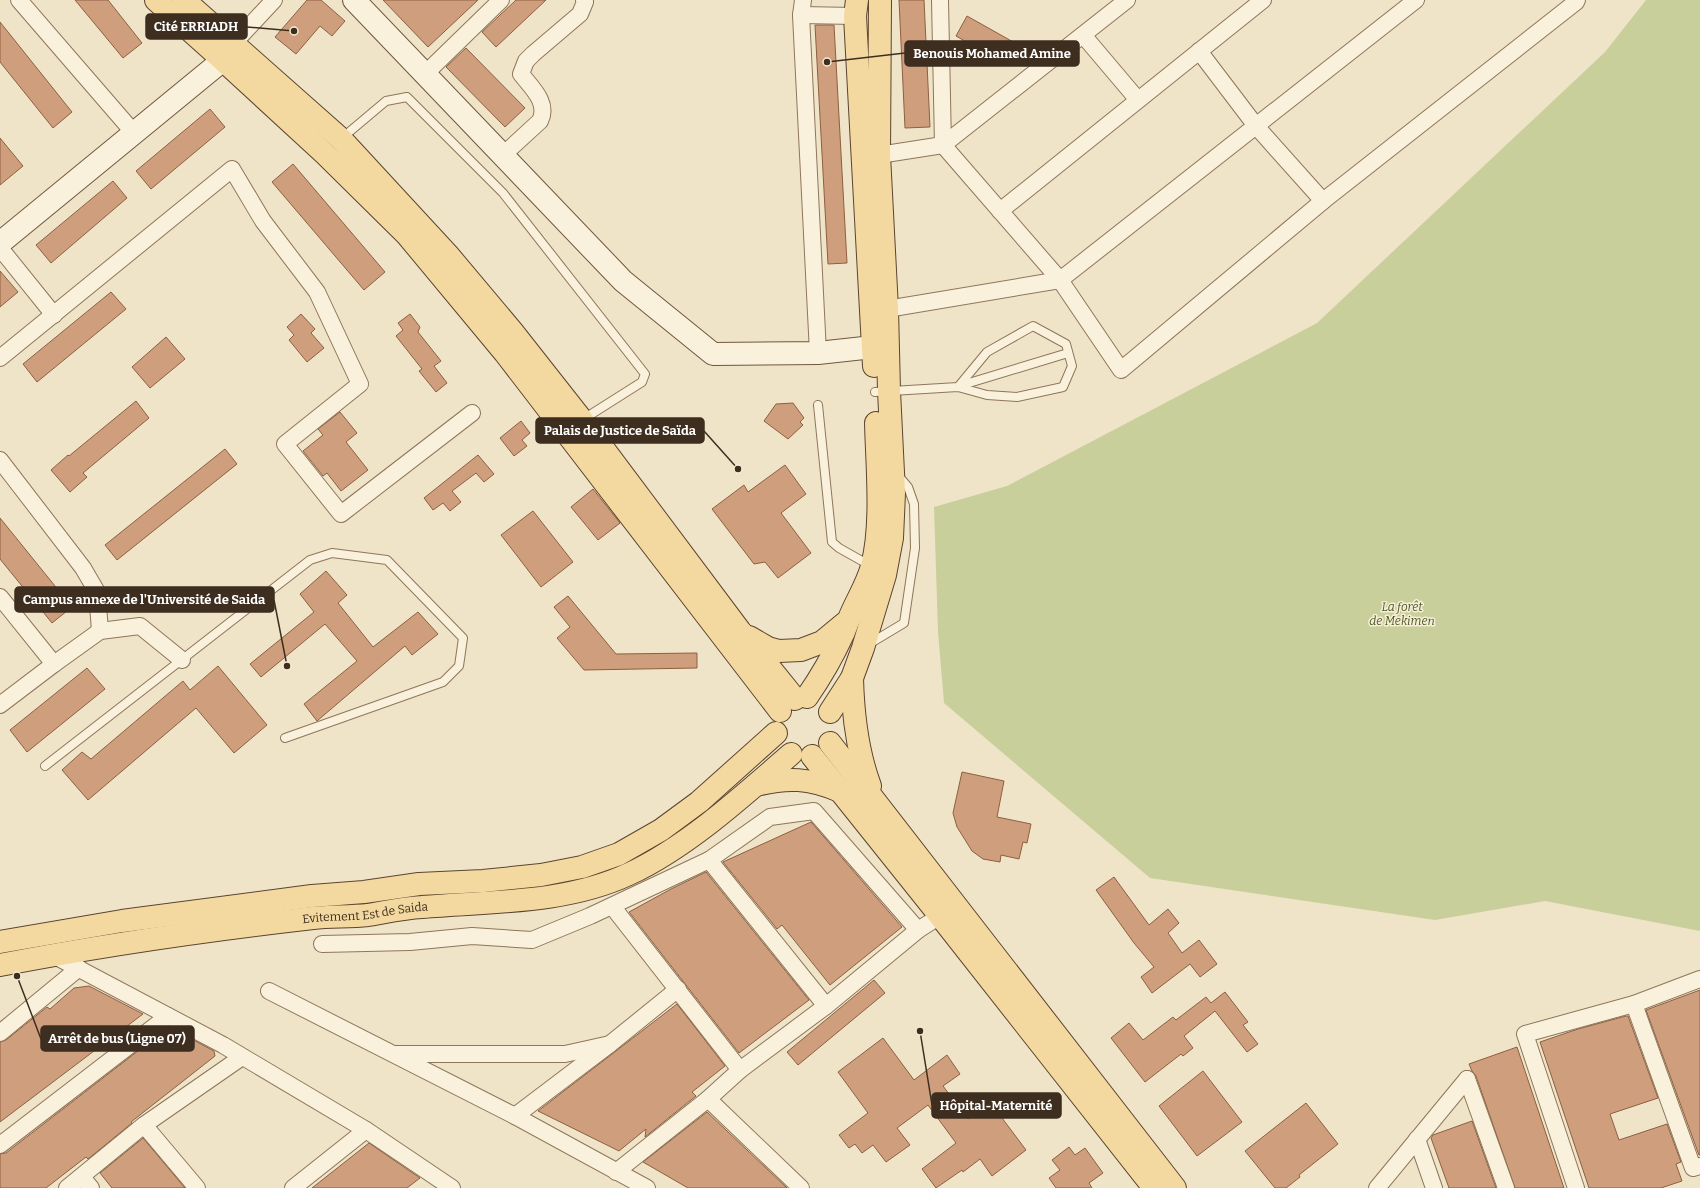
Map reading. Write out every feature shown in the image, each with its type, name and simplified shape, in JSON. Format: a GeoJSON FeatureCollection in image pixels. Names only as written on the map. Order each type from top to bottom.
{"type":"FeatureCollection","features":[{"type":"Feature","properties":{"kind":"main road"},"geometry":{"type":"LineString","coordinates":[[156,0],[228,52],[341,139],[449,256],[512,331],[582,420],[794,702]]}},
{"type":"Feature","properties":{"kind":"main road"},"geometry":{"type":"LineString","coordinates":[[184,0],[228,52],[325,154],[407,235],[794,702]]}},
{"type":"Feature","properties":{"kind":"main road"},"geometry":{"type":"LineString","coordinates":[[794,702],[818,700],[827,707],[835,724],[830,743],[822,751],[812,756],[799,756],[791,754],[780,743],[776,733],[776,722],[794,702],[821,676],[843,635],[848,620],[864,589],[872,566],[876,540],[887,309],[879,155],[880,0]]}},
{"type":"Feature","properties":{"kind":"main road"},"geometry":{"type":"LineString","coordinates":[[830,712],[852,678],[863,648],[885,575],[892,538],[894,493],[893,468],[882,391],[873,347],[856,8]]}},
{"type":"Feature","properties":{"kind":"main road"},"geometry":{"type":"LineString","coordinates":[[740,631],[768,648],[790,651],[812,647],[822,642],[848,620]]}},
{"type":"Feature","properties":{"kind":"main road"},"geometry":{"type":"LineString","coordinates":[[852,678],[852,703],[857,740],[866,777],[875,800]]}},
{"type":"Feature","properties":{"kind":"main road"},"geometry":{"type":"LineString","coordinates":[[5,937],[312,896],[364,892],[419,884],[483,881],[541,875],[582,867],[619,854],[661,830],[699,802],[776,733]]}},
{"type":"Feature","properties":{"kind":"main road"},"geometry":{"type":"LineString","coordinates":[[830,743],[875,800],[948,911],[1154,1188]]}},
{"type":"Feature","properties":{"kind":"main road","name":"Evitement Est de Saida"},"geometry":{"type":"LineString","coordinates":[[0,965],[125,943],[306,919],[366,915],[421,907],[485,904],[544,897],[588,889],[628,874],[673,849],[756,785],[791,754]]}},
{"type":"Feature","properties":{"kind":"main road"},"geometry":{"type":"LineString","coordinates":[[812,756],[840,791],[948,911],[1175,1188]]}},
{"type":"Feature","properties":{"kind":"main road"},"geometry":{"type":"LineString","coordinates":[[756,785],[790,779],[807,780],[824,784],[840,791]]}},
{"type":"Feature","properties":{"kind":"street"},"geometry":{"type":"LineString","coordinates":[[19,0],[134,133]]}},
{"type":"Feature","properties":{"kind":"street"},"geometry":{"type":"LineString","coordinates":[[0,243],[134,133],[228,52],[274,0]]}},
{"type":"Feature","properties":{"kind":"street"},"geometry":{"type":"LineString","coordinates":[[354,0],[502,156],[624,281],[713,354],[818,353],[873,347]]}},
{"type":"Feature","properties":{"kind":"street"},"geometry":{"type":"LineString","coordinates":[[502,156],[540,121],[544,113],[543,105],[521,74],[526,61],[580,14],[584,0]]}},
{"type":"Feature","properties":{"kind":"street"},"geometry":{"type":"LineString","coordinates":[[940,0],[942,145],[1060,280],[1121,370],[1324,201],[1575,1]]}},
{"type":"Feature","properties":{"kind":"street"},"geometry":{"type":"LineString","coordinates":[[879,155],[942,145],[1127,0]]}},
{"type":"Feature","properties":{"kind":"street"},"geometry":{"type":"LineString","coordinates":[[1000,211],[1263,0]]}},
{"type":"Feature","properties":{"kind":"street"},"geometry":{"type":"LineString","coordinates":[[887,309],[1060,280],[1416,0]]}},
{"type":"Feature","properties":{"kind":"street"},"geometry":{"type":"LineString","coordinates":[[425,74],[495,2]]}},
{"type":"Feature","properties":{"kind":"street"},"geometry":{"type":"LineString","coordinates":[[818,353],[802,7],[856,8]]}},
{"type":"Feature","properties":{"kind":"street"},"geometry":{"type":"LineString","coordinates":[[1083,35],[1138,100]]}},
{"type":"Feature","properties":{"kind":"street"},"geometry":{"type":"LineString","coordinates":[[1199,51],[1256,126],[1324,201]]}},
{"type":"Feature","properties":{"kind":"street"},"geometry":{"type":"LineString","coordinates":[[0,358],[232,169],[263,221],[317,292],[360,384],[285,444],[341,514],[472,413]]}},
{"type":"Feature","properties":{"kind":"street"},"geometry":{"type":"LineString","coordinates":[[0,248],[54,314]]}},
{"type":"Feature","properties":{"kind":"street"},"geometry":{"type":"LineString","coordinates":[[0,460],[83,568],[97,592],[100,631]]}},
{"type":"Feature","properties":{"kind":"street"},"geometry":{"type":"LineString","coordinates":[[0,598],[54,664]]}},
{"type":"Feature","properties":{"kind":"street"},"geometry":{"type":"LineString","coordinates":[[0,705],[100,631],[140,626],[182,660]]}},
{"type":"Feature","properties":{"kind":"street"},"geometry":{"type":"LineString","coordinates":[[322,944],[410,942],[472,936],[532,940],[590,916],[710,860],[770,817],[814,811],[918,930]]}},
{"type":"Feature","properties":{"kind":"street"},"geometry":{"type":"LineString","coordinates":[[710,860],[826,1006]]}},
{"type":"Feature","properties":{"kind":"street"},"geometry":{"type":"LineString","coordinates":[[612,906],[740,1070]]}},
{"type":"Feature","properties":{"kind":"street"},"geometry":{"type":"LineString","coordinates":[[616,1172],[708,1099],[740,1070],[826,1006],[918,930],[948,911]]}},
{"type":"Feature","properties":{"kind":"street"},"geometry":{"type":"LineString","coordinates":[[5,937],[54,955],[242,1057],[366,1130],[441,1186]]}},
{"type":"Feature","properties":{"kind":"street"},"geometry":{"type":"LineString","coordinates":[[0,1033],[79,968]]}},
{"type":"Feature","properties":{"kind":"street"},"geometry":{"type":"LineString","coordinates":[[1576,1188],[1525,1034],[1634,1004],[1700,979]]}},
{"type":"Feature","properties":{"kind":"street"},"geometry":{"type":"LineString","coordinates":[[515,1116],[610,1044],[678,989]]}},
{"type":"Feature","properties":{"kind":"street"},"geometry":{"type":"LineString","coordinates":[[269,991],[515,1116],[647,1188]]}},
{"type":"Feature","properties":{"kind":"street"},"geometry":{"type":"LineString","coordinates":[[1634,1004],[1693,1168],[1700,1166]]}},
{"type":"Feature","properties":{"kind":"street"},"geometry":{"type":"LineString","coordinates":[[0,1145],[168,1016]]}},
{"type":"Feature","properties":{"kind":"street"},"geometry":{"type":"LineString","coordinates":[[392,1054],[565,1054],[610,1044]]}},
{"type":"Feature","properties":{"kind":"street"},"geometry":{"type":"LineString","coordinates":[[67,1188],[86,1182],[144,1125],[242,1057]]}},
{"type":"Feature","properties":{"kind":"street"},"geometry":{"type":"LineString","coordinates":[[1377,1188],[1467,1079],[1506,1188]]}},
{"type":"Feature","properties":{"kind":"street"},"geometry":{"type":"LineString","coordinates":[[708,1099],[801,1188]]}},
{"type":"Feature","properties":{"kind":"street"},"geometry":{"type":"LineString","coordinates":[[144,1125],[197,1188]]}},
{"type":"Feature","properties":{"kind":"street"},"geometry":{"type":"LineString","coordinates":[[293,1188],[366,1130]]}},
{"type":"Feature","properties":{"kind":"street"},"geometry":{"type":"LineString","coordinates":[[1417,1139],[1434,1188]]}},
{"type":"Feature","properties":{"kind":"lane"},"geometry":{"type":"LineString","coordinates":[[341,139],[386,101],[407,97],[503,193],[645,374],[642,382],[582,420]]}},
{"type":"Feature","properties":{"kind":"lane"},"geometry":{"type":"LineString","coordinates":[[1033,326],[1066,344],[1072,366],[1063,387],[1017,397],[987,395],[958,387],[987,352],[1033,326]]}},
{"type":"Feature","properties":{"kind":"lane"},"geometry":{"type":"LineString","coordinates":[[882,391],[958,387],[1068,353]]}},
{"type":"Feature","properties":{"kind":"lane"},"geometry":{"type":"LineString","coordinates":[[818,404],[832,542],[838,548],[872,566]]}},
{"type":"Feature","properties":{"kind":"lane"},"geometry":{"type":"LineString","coordinates":[[863,648],[904,623],[915,548],[914,504],[908,487],[893,468]]}},
{"type":"Feature","properties":{"kind":"lane"},"geometry":{"type":"LineString","coordinates":[[45,766],[310,560],[332,553],[387,560],[464,638],[459,666],[443,682],[285,738]]}},
{"type":"Feature","properties":{"kind":"green space","name":"La forêt de Mekimen"},"geometry":{"type":"Polygon","coordinates":[[[1646,0],[1700,0],[1700,931],[1545,901],[1435,920],[1150,878],[944,703],[938,632],[934,507],[1007,486],[1317,323],[1605,52],[1646,0]]]}},
{"type":"Feature","properties":{"kind":"building"},"geometry":{"type":"Polygon","coordinates":[[[75,0],[108,0],[142,43],[123,58],[75,0]]]}},
{"type":"Feature","properties":{"kind":"building"},"geometry":{"type":"Polygon","coordinates":[[[307,0],[321,0],[345,21],[332,36],[320,26],[296,54],[275,37],[307,0]]]}},
{"type":"Feature","properties":{"kind":"building"},"geometry":{"type":"Polygon","coordinates":[[[383,0],[478,0],[428,47],[383,0]]]}},
{"type":"Feature","properties":{"kind":"building"},"geometry":{"type":"Polygon","coordinates":[[[516,0],[546,0],[496,47],[482,32],[516,0]]]}},
{"type":"Feature","properties":{"kind":"building"},"geometry":{"type":"Polygon","coordinates":[[[899,0],[924,0],[930,127],[905,128],[899,0]]]}},
{"type":"Feature","properties":{"kind":"building"},"geometry":{"type":"Polygon","coordinates":[[[967,16],[1015,43],[1003,63],[956,36],[967,16]]]}},
{"type":"Feature","properties":{"kind":"building"},"geometry":{"type":"Polygon","coordinates":[[[0,22],[72,112],[53,128],[0,62],[0,22]]]}},
{"type":"Feature","properties":{"kind":"building"},"geometry":{"type":"Polygon","coordinates":[[[815,25],[834,25],[847,263],[828,264],[815,25]]]}},
{"type":"Feature","properties":{"kind":"building"},"geometry":{"type":"Polygon","coordinates":[[[466,48],[525,108],[505,127],[446,67],[466,48]]]}},
{"type":"Feature","properties":{"kind":"building"},"geometry":{"type":"Polygon","coordinates":[[[210,109],[225,127],[151,189],[136,171],[210,109]]]}},
{"type":"Feature","properties":{"kind":"building"},"geometry":{"type":"Polygon","coordinates":[[[0,138],[23,166],[0,185],[0,138]]]}},
{"type":"Feature","properties":{"kind":"building"},"geometry":{"type":"Polygon","coordinates":[[[293,164],[385,272],[364,290],[272,182],[293,164]]]}},
{"type":"Feature","properties":{"kind":"building"},"geometry":{"type":"Polygon","coordinates":[[[113,181],[127,198],[51,263],[36,245],[113,181]]]}},
{"type":"Feature","properties":{"kind":"building"},"geometry":{"type":"Polygon","coordinates":[[[0,271],[18,292],[0,307],[0,271]]]}},
{"type":"Feature","properties":{"kind":"building"},"geometry":{"type":"Polygon","coordinates":[[[111,292],[126,309],[37,382],[23,364],[111,292]]]}},
{"type":"Feature","properties":{"kind":"building"},"geometry":{"type":"Polygon","coordinates":[[[301,314],[315,329],[311,333],[324,348],[307,362],[289,340],[294,335],[287,327],[301,314]]]}},
{"type":"Feature","properties":{"kind":"building"},"geometry":{"type":"Polygon","coordinates":[[[410,314],[420,327],[418,332],[441,361],[434,366],[447,383],[436,392],[419,371],[422,369],[396,336],[403,330],[398,323],[410,314]]]}},
{"type":"Feature","properties":{"kind":"building"},"geometry":{"type":"Polygon","coordinates":[[[166,337],[185,359],[150,388],[132,367],[166,337]]]}},
{"type":"Feature","properties":{"kind":"building"},"geometry":{"type":"Polygon","coordinates":[[[136,401],[149,418],[83,473],[87,477],[70,492],[51,470],[136,401]]]}},
{"type":"Feature","properties":{"kind":"building"},"geometry":{"type":"Polygon","coordinates":[[[793,403],[804,418],[800,422],[803,425],[788,439],[764,421],[776,404],[793,403]]]}},
{"type":"Feature","properties":{"kind":"building"},"geometry":{"type":"Polygon","coordinates":[[[340,412],[357,433],[346,442],[368,470],[341,491],[327,473],[323,476],[303,451],[323,435],[318,429],[340,412]]]}},
{"type":"Feature","properties":{"kind":"building"},"geometry":{"type":"Polygon","coordinates":[[[521,421],[530,433],[522,440],[527,446],[514,456],[500,438],[521,421]]]}},
{"type":"Feature","properties":{"kind":"building"},"geometry":{"type":"Polygon","coordinates":[[[225,449],[237,464],[117,560],[105,545],[225,449]]]}},
{"type":"Feature","properties":{"kind":"building"},"geometry":{"type":"Polygon","coordinates":[[[478,455],[494,474],[484,482],[476,473],[452,491],[461,502],[450,511],[443,503],[433,510],[424,498],[478,455]]]}},
{"type":"Feature","properties":{"kind":"building"},"geometry":{"type":"Polygon","coordinates":[[[785,465],[806,494],[781,513],[811,553],[778,578],[765,562],[754,564],[712,509],[744,485],[748,492],[785,465]]]}},
{"type":"Feature","properties":{"kind":"building"},"geometry":{"type":"Polygon","coordinates":[[[593,489],[620,523],[598,540],[571,507],[593,489]]]}},
{"type":"Feature","properties":{"kind":"building"},"geometry":{"type":"Polygon","coordinates":[[[533,511],[573,562],[541,587],[501,535],[533,511]]]}},
{"type":"Feature","properties":{"kind":"building"},"geometry":{"type":"Polygon","coordinates":[[[0,518],[72,607],[52,623],[0,559],[0,518]]]}},
{"type":"Feature","properties":{"kind":"building"},"geometry":{"type":"Polygon","coordinates":[[[326,571],[347,595],[338,603],[373,647],[418,612],[438,634],[412,655],[405,646],[317,721],[304,704],[357,661],[325,624],[261,677],[250,664],[314,612],[300,594],[326,571]]]}},
{"type":"Feature","properties":{"kind":"building"},"geometry":{"type":"Polygon","coordinates":[[[568,596],[616,654],[697,653],[697,668],[584,670],[557,638],[570,627],[554,607],[568,596]]]}},
{"type":"Feature","properties":{"kind":"building"},"geometry":{"type":"Polygon","coordinates":[[[218,666],[267,725],[234,753],[196,708],[88,800],[62,770],[82,752],[91,759],[183,681],[190,690],[218,666]]]}},
{"type":"Feature","properties":{"kind":"building"},"geometry":{"type":"Polygon","coordinates":[[[87,668],[105,689],[27,752],[10,730],[87,668]]]}},
{"type":"Feature","properties":{"kind":"building"},"geometry":{"type":"Polygon","coordinates":[[[962,772],[1004,781],[997,817],[1031,824],[1027,843],[1023,842],[1019,859],[1001,855],[1000,862],[983,859],[972,851],[957,827],[953,813],[962,772]]]}},
{"type":"Feature","properties":{"kind":"building"},"geometry":{"type":"Polygon","coordinates":[[[811,822],[902,927],[830,985],[782,925],[777,929],[723,862],[811,822]]]}},
{"type":"Feature","properties":{"kind":"building"},"geometry":{"type":"Polygon","coordinates":[[[706,872],[809,1000],[739,1053],[629,912],[706,872]]]}},
{"type":"Feature","properties":{"kind":"building"},"geometry":{"type":"Polygon","coordinates":[[[1114,877],[1149,925],[1168,909],[1179,923],[1168,933],[1182,953],[1199,940],[1217,964],[1200,977],[1190,964],[1152,993],[1141,977],[1154,967],[1134,943],[1096,890],[1114,877]]]}},
{"type":"Feature","properties":{"kind":"building"},"geometry":{"type":"Polygon","coordinates":[[[874,980],[885,993],[798,1065],[787,1052],[874,980]]]}},
{"type":"Feature","properties":{"kind":"building"},"geometry":{"type":"Polygon","coordinates":[[[89,986],[143,1014],[0,1122],[0,1042],[6,1040],[47,1007],[50,1009],[74,988],[89,986]]]}},
{"type":"Feature","properties":{"kind":"building"},"geometry":{"type":"Polygon","coordinates":[[[1700,990],[1700,1155],[1699,1155],[1646,1010],[1700,990]]]}},
{"type":"Feature","properties":{"kind":"building"},"geometry":{"type":"Polygon","coordinates":[[[1225,992],[1248,1022],[1243,1025],[1258,1044],[1247,1052],[1215,1011],[1184,1036],[1193,1048],[1183,1056],[1181,1054],[1145,1082],[1111,1038],[1129,1023],[1143,1040],[1173,1017],[1176,1020],[1206,997],[1211,1003],[1225,992]]]}},
{"type":"Feature","properties":{"kind":"building"},"geometry":{"type":"Polygon","coordinates":[[[677,1004],[725,1066],[692,1092],[696,1096],[645,1137],[646,1129],[619,1151],[538,1111],[677,1004]]]}},
{"type":"Feature","properties":{"kind":"building"},"geometry":{"type":"Polygon","coordinates":[[[1628,1016],[1658,1098],[1610,1114],[1619,1140],[1667,1124],[1681,1162],[1676,1164],[1682,1181],[1661,1188],[1589,1188],[1540,1042],[1578,1029],[1628,1016]]]}},
{"type":"Feature","properties":{"kind":"building"},"geometry":{"type":"Polygon","coordinates":[[[169,1027],[214,1051],[215,1056],[131,1122],[132,1123],[88,1159],[86,1157],[46,1188],[0,1188],[0,1154],[6,1153],[169,1027]]]}},
{"type":"Feature","properties":{"kind":"building"},"geometry":{"type":"Polygon","coordinates":[[[883,1038],[914,1080],[947,1055],[960,1074],[943,1086],[968,1119],[990,1102],[1026,1150],[992,1176],[980,1159],[963,1172],[962,1170],[936,1188],[922,1169],[956,1143],[928,1105],[897,1128],[910,1145],[886,1162],[873,1145],[862,1153],[855,1144],[849,1148],[839,1135],[868,1113],[838,1072],[883,1038]]]}},
{"type":"Feature","properties":{"kind":"building"},"geometry":{"type":"Polygon","coordinates":[[[1517,1047],[1564,1188],[1515,1188],[1476,1076],[1469,1064],[1517,1047]]]}},
{"type":"Feature","properties":{"kind":"building"},"geometry":{"type":"Polygon","coordinates":[[[1203,1071],[1242,1122],[1197,1156],[1159,1106],[1203,1071]]]}},
{"type":"Feature","properties":{"kind":"building"},"geometry":{"type":"Polygon","coordinates":[[[1306,1103],[1338,1144],[1299,1175],[1300,1177],[1286,1188],[1275,1188],[1245,1151],[1306,1103]]]}},
{"type":"Feature","properties":{"kind":"building"},"geometry":{"type":"Polygon","coordinates":[[[707,1112],[787,1188],[688,1188],[643,1162],[707,1112]]]}},
{"type":"Feature","properties":{"kind":"building"},"geometry":{"type":"Polygon","coordinates":[[[1472,1121],[1496,1188],[1449,1188],[1431,1138],[1433,1135],[1472,1121]]]}},
{"type":"Feature","properties":{"kind":"building"},"geometry":{"type":"Polygon","coordinates":[[[143,1138],[185,1188],[112,1188],[100,1173],[143,1138]]]}},
{"type":"Feature","properties":{"kind":"building"},"geometry":{"type":"Polygon","coordinates":[[[369,1143],[420,1178],[407,1188],[312,1188],[369,1143]]]}},
{"type":"Feature","properties":{"kind":"building"},"geometry":{"type":"Polygon","coordinates":[[[1069,1147],[1075,1155],[1085,1148],[1103,1173],[1089,1183],[1092,1188],[1056,1188],[1049,1178],[1060,1170],[1052,1160],[1069,1147]]]}},
{"type":"Feature","properties":{"kind":"place","name":"Cité ERRIADH"},"geometry":{"type":"Point","coordinates":[294,31]}},
{"type":"Feature","properties":{"kind":"place","name":"Benouis Mohamed Amine"},"geometry":{"type":"Point","coordinates":[827,62]}},
{"type":"Feature","properties":{"kind":"place","name":"Palais de Justice de Saïda"},"geometry":{"type":"Point","coordinates":[738,469]}},
{"type":"Feature","properties":{"kind":"place","name":"Campus annexe de l'Université de Saida"},"geometry":{"type":"Point","coordinates":[287,666]}},
{"type":"Feature","properties":{"kind":"place","name":"Arrêt de bus (Ligne 07)"},"geometry":{"type":"Point","coordinates":[17,976]}},
{"type":"Feature","properties":{"kind":"place","name":"Hôpital-Maternité"},"geometry":{"type":"Point","coordinates":[920,1031]}}]}
